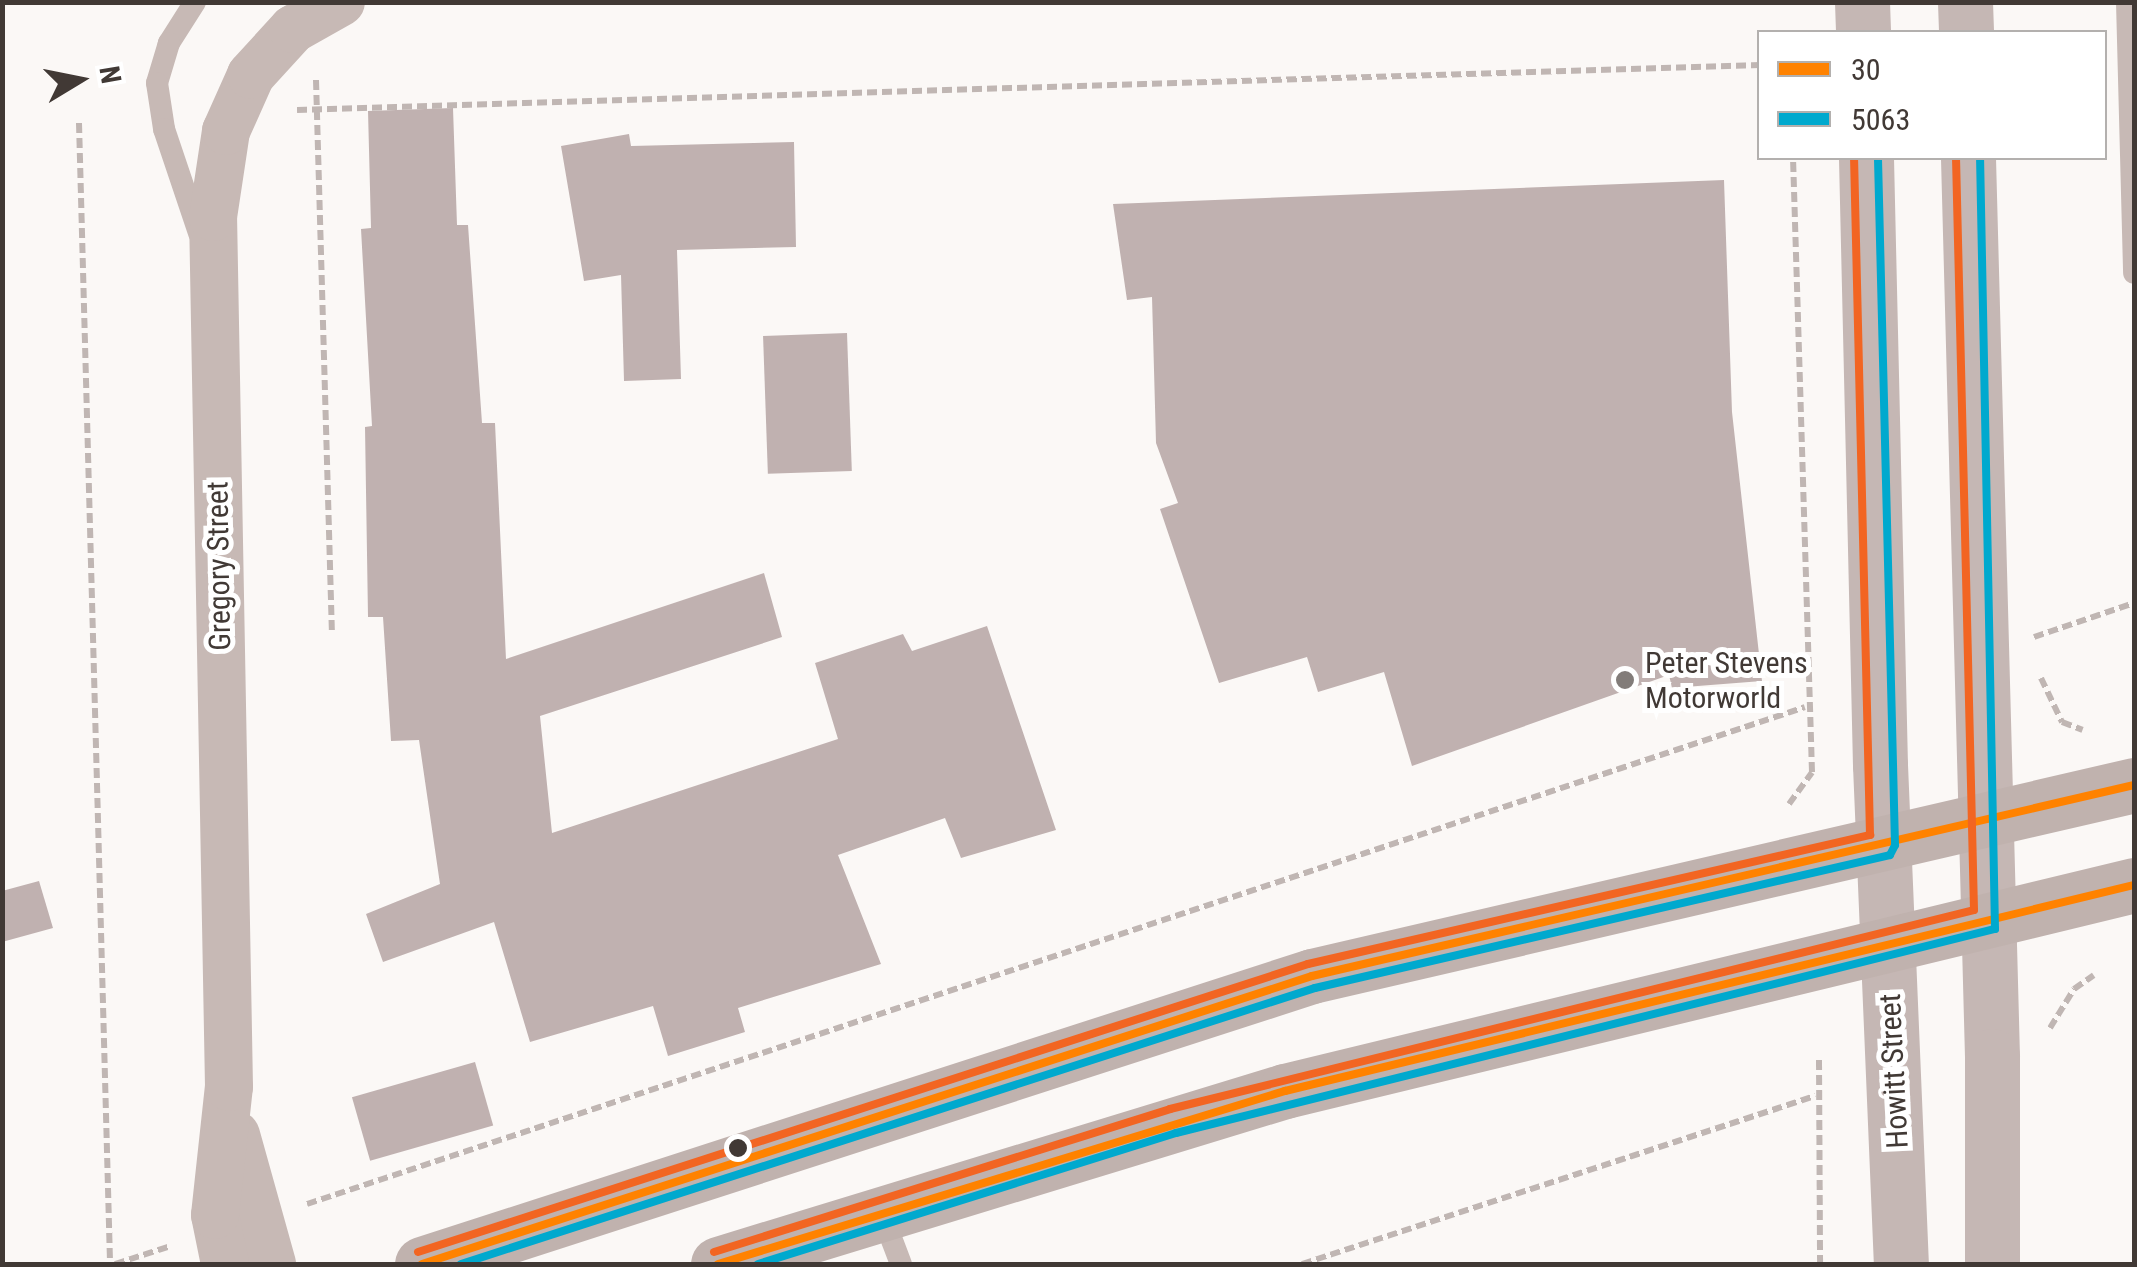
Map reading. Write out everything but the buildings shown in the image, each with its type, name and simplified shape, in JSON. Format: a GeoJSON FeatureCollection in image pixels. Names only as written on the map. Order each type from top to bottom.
{"type":"FeatureCollection","features":[{"type":"Feature","properties":{"kind":"highway"},"geometry":{"type":"LineString","coordinates":[[422,1264],[1312,976],[2134,785]]}},
{"type":"Feature","properties":{"kind":"highway"},"geometry":{"type":"LineString","coordinates":[[718,1264],[1266,1096],[2134,885]]}},
{"type":"Feature","properties":{"kind":"main road"},"geometry":{"type":"LineString","coordinates":[[1862,2],[1863,30]]}},
{"type":"Feature","properties":{"kind":"main road"},"geometry":{"type":"LineString","coordinates":[[1965,2],[1966,30]]}},
{"type":"Feature","properties":{"kind":"main road","name":"Howitt Street"},"geometry":{"type":"LineString","coordinates":[[1866,160],[1886,946],[1901,1264]]}},
{"type":"Feature","properties":{"kind":"main road"},"geometry":{"type":"LineString","coordinates":[[1968,160],[1982,818],[1988,920],[1992,1264]]}},
{"type":"Feature","properties":{"kind":"street","name":"Gregory Street"},"geometry":{"type":"LineString","coordinates":[[272,1264],[233,1238],[213,217],[226,131],[264,56],[293,29],[341,2]]}},
{"type":"Feature","properties":{"kind":"lane"},"geometry":{"type":"LineString","coordinates":[[196,2],[169,44],[157,84],[164,129],[214,281]]}},
{"type":"Feature","properties":{"kind":"lane"},"geometry":{"type":"LineString","coordinates":[[2127,2],[2134,274]]}},
{"type":"Feature","properties":{"kind":"lane"},"geometry":{"type":"LineString","coordinates":[[882,1214],[901,1264]]}},
{"type":"Feature","properties":{"kind":"path"},"geometry":{"type":"LineString","coordinates":[[297,110],[1757,66]]}},
{"type":"Feature","properties":{"kind":"path"},"geometry":{"type":"LineString","coordinates":[[316,79],[332,635]]}},
{"type":"Feature","properties":{"kind":"path"},"geometry":{"type":"LineString","coordinates":[[79,123],[112,1264],[233,1238],[1805,706]]}},
{"type":"Feature","properties":{"kind":"path"},"geometry":{"type":"LineString","coordinates":[[1789,804],[1812,772],[1805,706],[1793,160]]}},
{"type":"Feature","properties":{"kind":"path"},"geometry":{"type":"LineString","coordinates":[[2036,652],[2033,638],[2134,603]]}},
{"type":"Feature","properties":{"kind":"path"},"geometry":{"type":"LineString","coordinates":[[2038,666],[2062,722],[2082,730]]}},
{"type":"Feature","properties":{"kind":"path"},"geometry":{"type":"LineString","coordinates":[[2048,1037],[2059,1008],[2094,975]]}},
{"type":"Feature","properties":{"kind":"path"},"geometry":{"type":"LineString","coordinates":[[1819,1060],[1815,1096],[1820,1264]]}},
{"type":"Feature","properties":{"kind":"path"},"geometry":{"type":"LineString","coordinates":[[1302,1264],[1815,1096]]}},
{"type":"Feature","properties":{"kind":"transit line"},"geometry":{"type":"LineString","coordinates":[[418,1252],[1308,964],[1870,835],[1854,160]]}},
{"type":"Feature","properties":{"kind":"transit line","name":"5063"},"geometry":{"type":"LineString","coordinates":[[461,1264],[1315,988],[1890,855],[1895,845],[1878,160]]}},
{"type":"Feature","properties":{"kind":"transit line"},"geometry":{"type":"LineString","coordinates":[[714,1252],[1170,1109],[1974,910],[1956,160]]}},
{"type":"Feature","properties":{"kind":"transit line","name":"5063"},"geometry":{"type":"LineString","coordinates":[[758,1264],[1176,1133],[1995,929],[1980,160]]}},
{"type":"Feature","properties":{"kind":"transit line","name":"30"},"geometry":{"type":"LineString","coordinates":[[422,1264],[1312,976],[2134,785]]}},
{"type":"Feature","properties":{"kind":"transit line","name":"30"},"geometry":{"type":"LineString","coordinates":[[718,1264],[1285,1091],[2134,885]]}},
{"type":"Feature","properties":{"kind":"place","name":"Peter Stevens Motorworld"},"geometry":{"type":"Point","coordinates":[1625,680]}}]}
